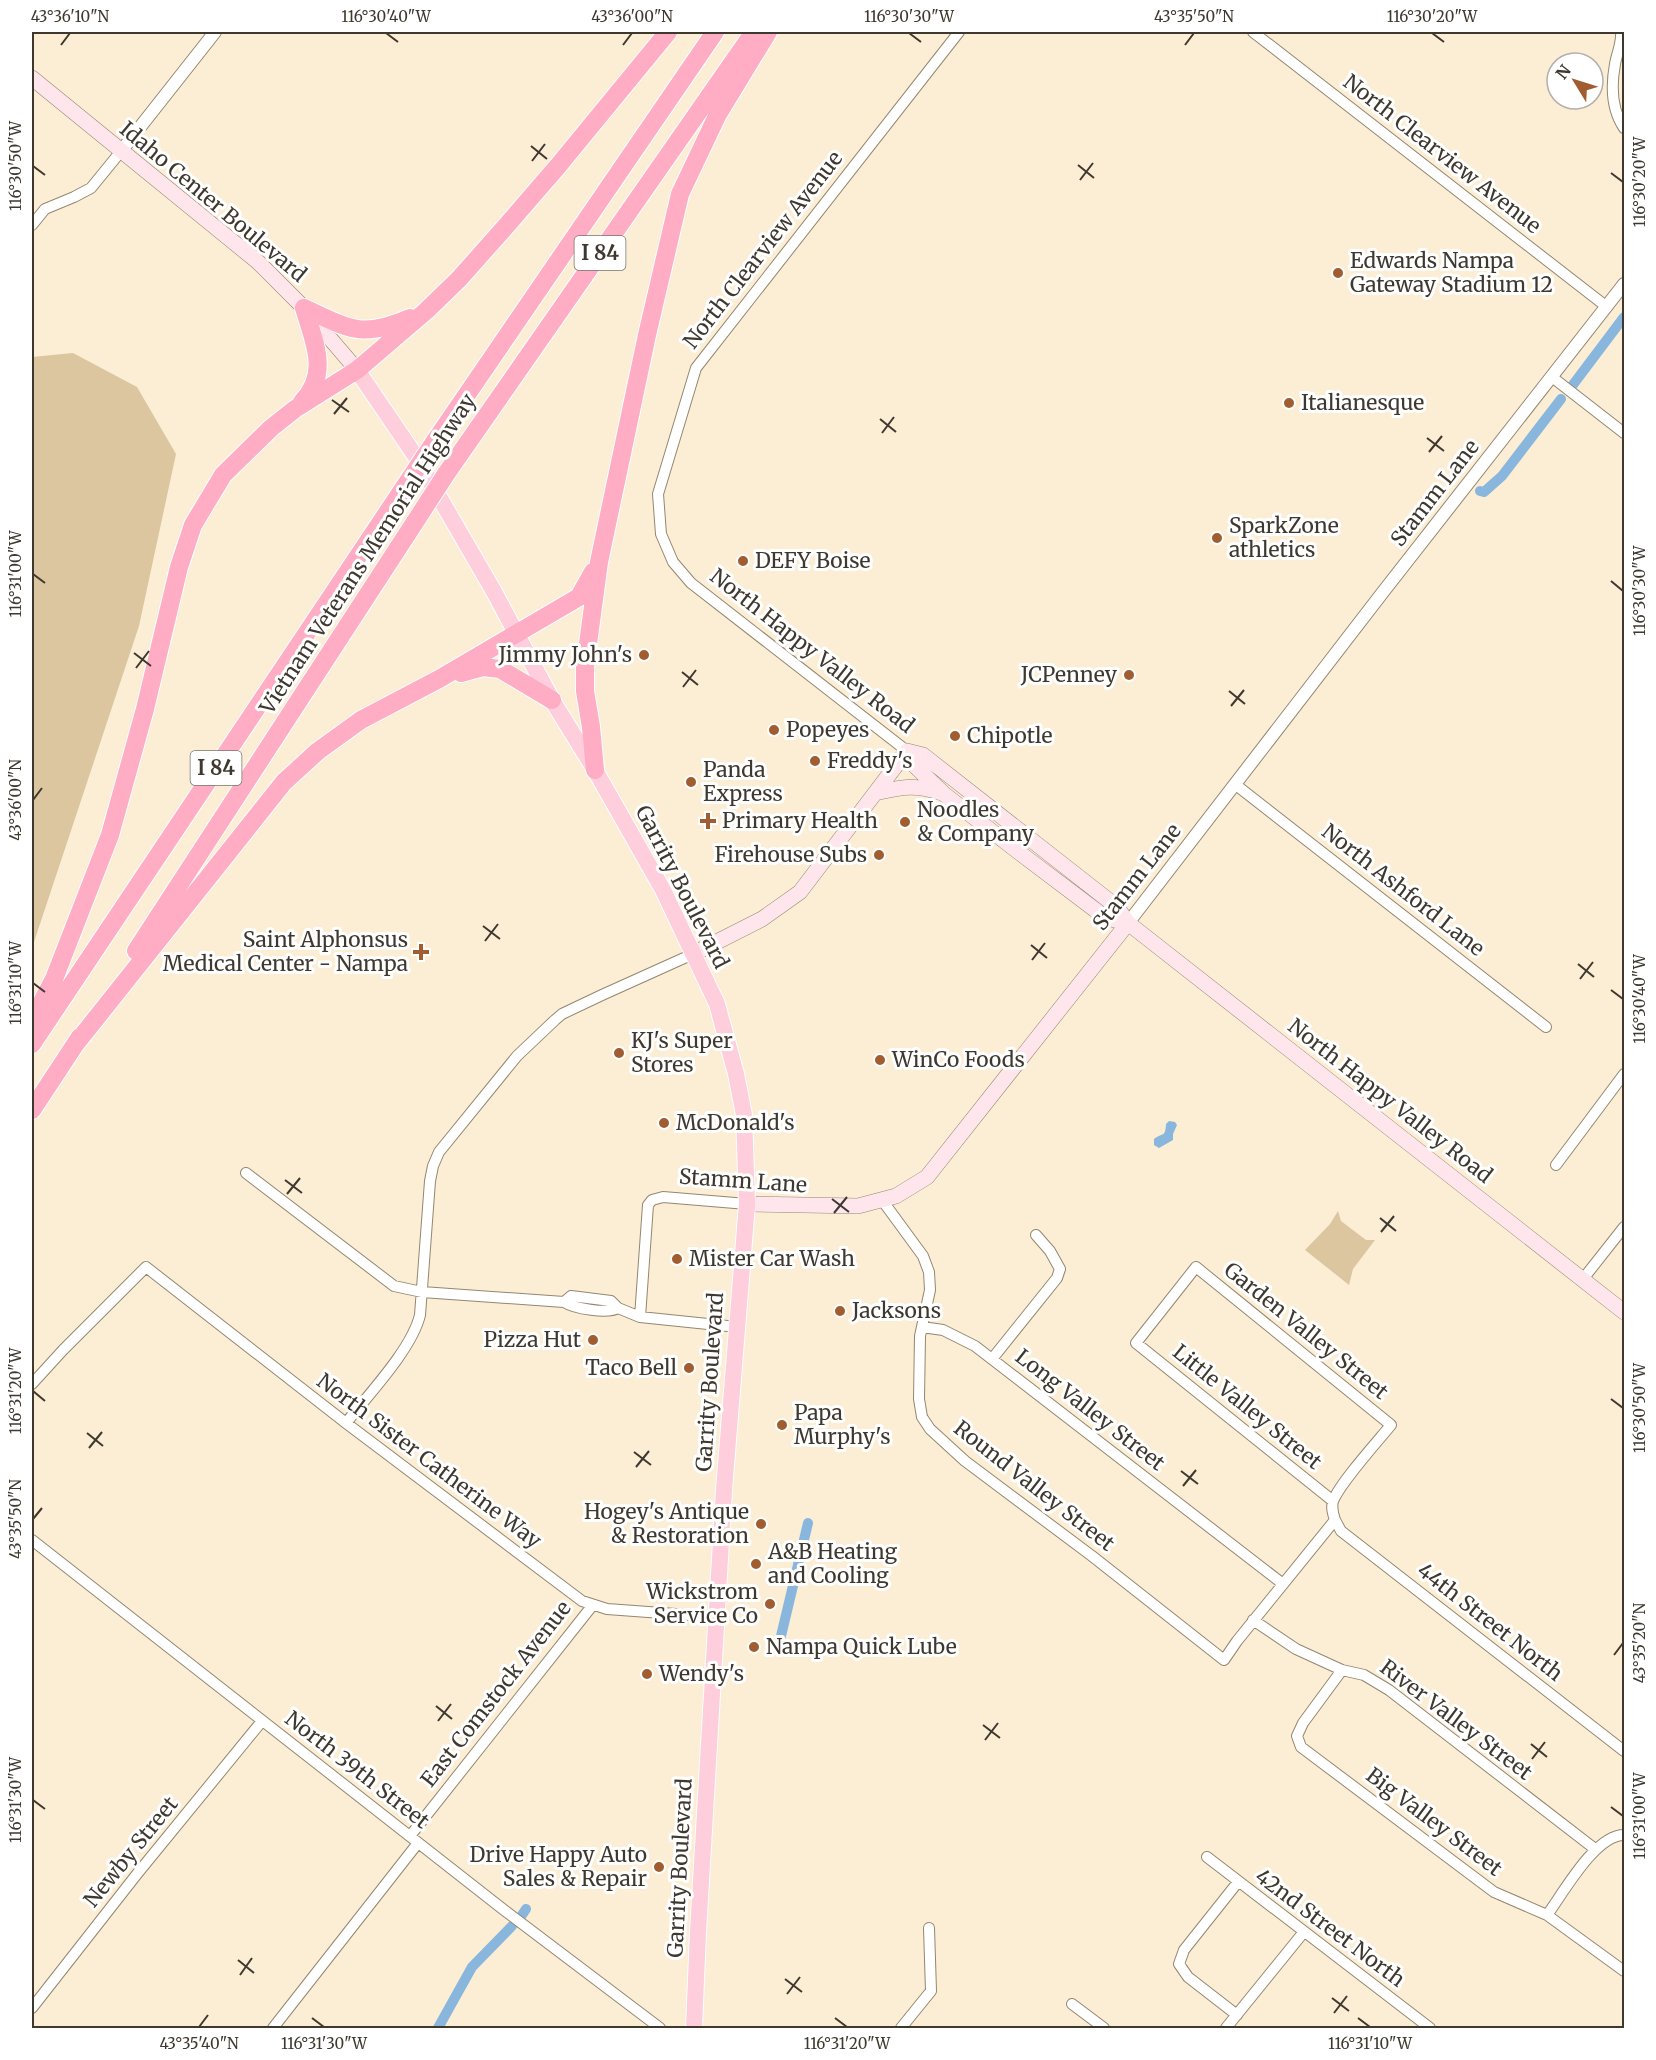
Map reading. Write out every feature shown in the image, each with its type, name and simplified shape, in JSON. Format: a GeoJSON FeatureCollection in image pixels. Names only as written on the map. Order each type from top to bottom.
{"type":"FeatureCollection","features":[{"type":"Feature","properties":{"kind":"highway"},"geometry":{"type":"LineString","coordinates":[[295,409],[357,370],[426,311],[459,279],[514,217],[668,32]]}},
{"type":"Feature","properties":{"kind":"highway","name":"Vietnam Veterans Memorial Highway"},"geometry":{"type":"LineString","coordinates":[[32,1044],[435,441],[715,32]]}},
{"type":"Feature","properties":{"kind":"highway","name":"Vietnam Veterans Memorial Highway"},"geometry":{"type":"LineString","coordinates":[[32,1110],[446,474],[754,32]]}},
{"type":"Feature","properties":{"kind":"highway"},"geometry":{"type":"LineString","coordinates":[[595,770],[585,691],[585,666],[599,562],[647,335],[680,194],[718,114],[768,32]]}},
{"type":"Feature","properties":{"kind":"highway"},"geometry":{"type":"LineString","coordinates":[[304,308],[355,330],[365,331],[386,329],[426,311]]}},
{"type":"Feature","properties":{"kind":"highway"},"geometry":{"type":"LineString","coordinates":[[32,1021],[54,979],[110,835],[145,709],[168,606],[193,525],[223,475],[250,447],[295,409],[309,394],[316,381],[319,370],[318,359],[304,308]]}},
{"type":"Feature","properties":{"kind":"highway"},"geometry":{"type":"LineString","coordinates":[[74,1046],[284,782],[318,751],[361,720],[439,679],[579,597],[599,562]]}},
{"type":"Feature","properties":{"kind":"highway"},"geometry":{"type":"LineString","coordinates":[[439,679],[483,667],[500,669],[552,700]]}},
{"type":"Feature","properties":{"kind":"main road","name":"Idaho Center Boulevard"},"geometry":{"type":"LineString","coordinates":[[32,78],[258,262],[304,308],[357,370]]}},
{"type":"Feature","properties":{"kind":"main road","name":"Garrity Boulevard"},"geometry":{"type":"LineString","coordinates":[[357,370],[416,457],[517,633],[552,700],[595,770],[663,890],[717,1004],[736,1074],[744,1115],[747,1204],[717,1617],[694,2028]]}},
{"type":"Feature","properties":{"kind":"main road"},"geometry":{"type":"LineString","coordinates":[[693,954],[762,919],[800,892],[907,751]]}},
{"type":"Feature","properties":{"kind":"main road","name":"North Happy Valley Road"},"geometry":{"type":"LineString","coordinates":[[907,751],[915,766],[944,794],[1106,918],[1128,923]]}},
{"type":"Feature","properties":{"kind":"main road","name":"North Happy Valley Road"},"geometry":{"type":"LineString","coordinates":[[907,751],[923,755],[1117,906],[1128,923],[1624,1312]]}},
{"type":"Feature","properties":{"kind":"main road"},"geometry":{"type":"LineString","coordinates":[[875,794],[910,786],[944,794]]}},
{"type":"Feature","properties":{"kind":"main road","name":"Stamm Lane"},"geometry":{"type":"LineString","coordinates":[[747,1204],[858,1206],[896,1196],[927,1177],[1128,923]]}},
{"type":"Feature","properties":{"kind":"street"},"geometry":{"type":"LineString","coordinates":[[32,225],[45,209],[91,188],[215,32]]}},
{"type":"Feature","properties":{"kind":"street","name":"North Clearview Avenue"},"geometry":{"type":"LineString","coordinates":[[691,583],[673,562],[661,534],[658,494],[696,368],[959,32]]}},
{"type":"Feature","properties":{"kind":"street","name":"North Clearview Avenue"},"geometry":{"type":"LineString","coordinates":[[1254,32],[1607,307]]}},
{"type":"Feature","properties":{"kind":"street"},"geometry":{"type":"LineString","coordinates":[[1621,32],[1622,40],[1615,65],[1613,104],[1624,128]]}},
{"type":"Feature","properties":{"kind":"street","name":"Stamm Lane"},"geometry":{"type":"LineString","coordinates":[[1128,923],[1624,284]]}},
{"type":"Feature","properties":{"kind":"street"},"geometry":{"type":"LineString","coordinates":[[1552,377],[1624,434]]}},
{"type":"Feature","properties":{"kind":"street","name":"North Happy Valley Road"},"geometry":{"type":"LineString","coordinates":[[691,583],[907,751]]}},
{"type":"Feature","properties":{"kind":"street","name":"North Ashford Lane"},"geometry":{"type":"LineString","coordinates":[[1236,785],[1546,1027]]}},
{"type":"Feature","properties":{"kind":"street"},"geometry":{"type":"LineString","coordinates":[[346,1424],[417,1328],[422,1292],[430,1181],[439,1152],[517,1056],[543,1029],[562,1014],[693,954]]}},
{"type":"Feature","properties":{"kind":"street"},"geometry":{"type":"LineString","coordinates":[[1556,1165],[1624,1074]]}},
{"type":"Feature","properties":{"kind":"street"},"geometry":{"type":"LineString","coordinates":[[246,1173],[394,1286],[422,1292],[564,1302],[571,1306],[612,1311],[618,1308],[640,1317],[737,1327]]}},
{"type":"Feature","properties":{"kind":"street","name":"Stamm Lane"},"geometry":{"type":"LineString","coordinates":[[640,1317],[648,1206],[652,1200],[663,1197],[747,1204]]}},
{"type":"Feature","properties":{"kind":"street","name":"Round Valley Street"},"geometry":{"type":"LineString","coordinates":[[882,1200],[923,1256],[929,1272],[930,1290],[920,1336],[919,1399],[922,1417],[930,1429],[965,1461],[1092,1556],[1224,1660],[1254,1620]]}},
{"type":"Feature","properties":{"kind":"street"},"geometry":{"type":"LineString","coordinates":[[1583,1279],[1624,1227]]}},
{"type":"Feature","properties":{"kind":"street"},"geometry":{"type":"LineString","coordinates":[[992,1359],[1057,1278],[1060,1269],[1050,1251],[1036,1235]]}},
{"type":"Feature","properties":{"kind":"street","name":"North Sister Catherine Way"},"geometry":{"type":"LineString","coordinates":[[32,1384],[146,1267],[346,1424],[568,1592],[591,1605],[607,1609],[717,1617]]}},
{"type":"Feature","properties":{"kind":"street","name":"Little Valley Street"},"geometry":{"type":"LineString","coordinates":[[1196,1267],[1136,1343],[1334,1501]]}},
{"type":"Feature","properties":{"kind":"street","name":"Garden Valley Street"},"geometry":{"type":"LineString","coordinates":[[1196,1267],[1391,1425],[1344,1483],[1334,1501]]}},
{"type":"Feature","properties":{"kind":"street","name":"Long Valley Street"},"geometry":{"type":"LineString","coordinates":[[922,1327],[943,1330],[975,1346],[1282,1584]]}},
{"type":"Feature","properties":{"kind":"street"},"geometry":{"type":"LineString","coordinates":[[1254,1620],[1335,1520],[1332,1511],[1334,1501]]}},
{"type":"Feature","properties":{"kind":"street","name":"44th Street North"},"geometry":{"type":"LineString","coordinates":[[1335,1520],[1341,1531],[1624,1751]]}},
{"type":"Feature","properties":{"kind":"street","name":"North 39th Street"},"geometry":{"type":"LineString","coordinates":[[32,1540],[660,2028]]}},
{"type":"Feature","properties":{"kind":"street","name":"East Comstock Avenue"},"geometry":{"type":"LineString","coordinates":[[273,2028],[591,1605]]}},
{"type":"Feature","properties":{"kind":"street","name":"River Valley Street"},"geometry":{"type":"LineString","coordinates":[[1254,1620],[1296,1649],[1342,1670],[1364,1675],[1389,1690],[1595,1849]]}},
{"type":"Feature","properties":{"kind":"street","name":"Big Valley Street"},"geometry":{"type":"LineString","coordinates":[[1342,1670],[1303,1723],[1297,1736],[1301,1747],[1494,1892],[1547,1915],[1624,1971]]}},
{"type":"Feature","properties":{"kind":"street","name":"Newby Street"},"geometry":{"type":"LineString","coordinates":[[32,2008],[262,1720]]}},
{"type":"Feature","properties":{"kind":"street"},"geometry":{"type":"LineString","coordinates":[[1547,1915],[1595,1849],[1616,1835],[1624,1835]]}},
{"type":"Feature","properties":{"kind":"street","name":"42nd Street North"},"geometry":{"type":"LineString","coordinates":[[1207,1857],[1303,1933],[1430,2028]]}},
{"type":"Feature","properties":{"kind":"street"},"geometry":{"type":"LineString","coordinates":[[1237,2015],[1188,1977],[1179,1964],[1184,1950],[1238,1882]]}},
{"type":"Feature","properties":{"kind":"street"},"geometry":{"type":"LineString","coordinates":[[902,2028],[931,1991],[930,1928]]}},
{"type":"Feature","properties":{"kind":"street"},"geometry":{"type":"LineString","coordinates":[[1226,2028],[1303,1933]]}},
{"type":"Feature","properties":{"kind":"street"},"geometry":{"type":"LineString","coordinates":[[1072,2004],[1104,2028]]}},
{"type":"Feature","properties":{"kind":"shaded area"},"geometry":{"type":"Polygon","coordinates":[[[73,353],[137,387],[176,454],[139,626],[32,948],[32,357],[73,353]]]}},
{"type":"Feature","properties":{"kind":"shaded area"},"geometry":{"type":"Polygon","coordinates":[[[1338,1211],[1341,1221],[1366,1240],[1375,1240],[1353,1269],[1349,1285],[1305,1250],[1330,1224],[1338,1211]]]}},
{"type":"Feature","properties":{"kind":"water"},"geometry":{"type":"Polygon","coordinates":[[[1169,1121],[1177,1125],[1173,1140],[1159,1148],[1154,1145],[1154,1139],[1164,1133],[1169,1121]]]}},
{"type":"Feature","properties":{"kind":"waterway"},"geometry":{"type":"LineString","coordinates":[[1569,390],[1624,317]]}},
{"type":"Feature","properties":{"kind":"waterway"},"geometry":{"type":"LineString","coordinates":[[1480,491],[1484,492],[1502,476],[1561,399]]}},
{"type":"Feature","properties":{"kind":"waterway"},"geometry":{"type":"LineString","coordinates":[[781,1636],[808,1523]]}},
{"type":"Feature","properties":{"kind":"waterway"},"geometry":{"type":"LineString","coordinates":[[522,1915],[526,1909]]}},
{"type":"Feature","properties":{"kind":"waterway"},"geometry":{"type":"LineString","coordinates":[[438,2028],[472,1967],[512,1926]]}},
{"type":"Feature","properties":{"kind":"place","name":"Edwards Nampa Gateway Stadium 12"},"geometry":{"type":"Point","coordinates":[1338,273]}},
{"type":"Feature","properties":{"kind":"place","name":"Italianesque"},"geometry":{"type":"Point","coordinates":[1289,403]}},
{"type":"Feature","properties":{"kind":"place","name":"SparkZone athletics"},"geometry":{"type":"Point","coordinates":[1217,538]}},
{"type":"Feature","properties":{"kind":"place","name":"DEFY Boise"},"geometry":{"type":"Point","coordinates":[743,561]}},
{"type":"Feature","properties":{"kind":"place","name":"Jimmy John's"},"geometry":{"type":"Point","coordinates":[644,655]}},
{"type":"Feature","properties":{"kind":"place","name":"JCPenney"},"geometry":{"type":"Point","coordinates":[1129,675]}},
{"type":"Feature","properties":{"kind":"place","name":"Popeyes"},"geometry":{"type":"Point","coordinates":[774,730]}},
{"type":"Feature","properties":{"kind":"place","name":"Chipotle"},"geometry":{"type":"Point","coordinates":[955,736]}},
{"type":"Feature","properties":{"kind":"place","name":"Freddy's"},"geometry":{"type":"Point","coordinates":[815,761]}},
{"type":"Feature","properties":{"kind":"place","name":"Panda Express"},"geometry":{"type":"Point","coordinates":[691,782]}},
{"type":"Feature","properties":{"kind":"place","name":"Primary Health"},"geometry":{"type":"Point","coordinates":[708,821]}},
{"type":"Feature","properties":{"kind":"place","name":"Noodles & Company"},"geometry":{"type":"Point","coordinates":[905,822]}},
{"type":"Feature","properties":{"kind":"place","name":"Firehouse Subs"},"geometry":{"type":"Point","coordinates":[879,855]}},
{"type":"Feature","properties":{"kind":"place","name":"Saint Alphonsus Medical Center - Nampa"},"geometry":{"type":"Point","coordinates":[421,952]}},
{"type":"Feature","properties":{"kind":"place","name":"KJ's Super Stores"},"geometry":{"type":"Point","coordinates":[619,1053]}},
{"type":"Feature","properties":{"kind":"place","name":"WinCo Foods"},"geometry":{"type":"Point","coordinates":[880,1060]}},
{"type":"Feature","properties":{"kind":"place","name":"McDonald's"},"geometry":{"type":"Point","coordinates":[664,1123]}},
{"type":"Feature","properties":{"kind":"place","name":"Mister Car Wash"},"geometry":{"type":"Point","coordinates":[677,1259]}},
{"type":"Feature","properties":{"kind":"place","name":"Jacksons"},"geometry":{"type":"Point","coordinates":[840,1311]}},
{"type":"Feature","properties":{"kind":"place","name":"Pizza Hut"},"geometry":{"type":"Point","coordinates":[593,1340]}},
{"type":"Feature","properties":{"kind":"place","name":"Taco Bell"},"geometry":{"type":"Point","coordinates":[689,1368]}},
{"type":"Feature","properties":{"kind":"place","name":"Papa Murphy's"},"geometry":{"type":"Point","coordinates":[782,1425]}},
{"type":"Feature","properties":{"kind":"place","name":"Hogey's Antique & Restoration"},"geometry":{"type":"Point","coordinates":[761,1524]}},
{"type":"Feature","properties":{"kind":"place","name":"A&B Heating and Cooling"},"geometry":{"type":"Point","coordinates":[756,1564]}},
{"type":"Feature","properties":{"kind":"place","name":"Wickstrom Service Co"},"geometry":{"type":"Point","coordinates":[770,1604]}},
{"type":"Feature","properties":{"kind":"place","name":"Nampa Quick Lube"},"geometry":{"type":"Point","coordinates":[754,1647]}},
{"type":"Feature","properties":{"kind":"place","name":"Wendy's"},"geometry":{"type":"Point","coordinates":[647,1674]}},
{"type":"Feature","properties":{"kind":"place","name":"Drive Happy Auto Sales & Repair"},"geometry":{"type":"Point","coordinates":[659,1867]}}]}
